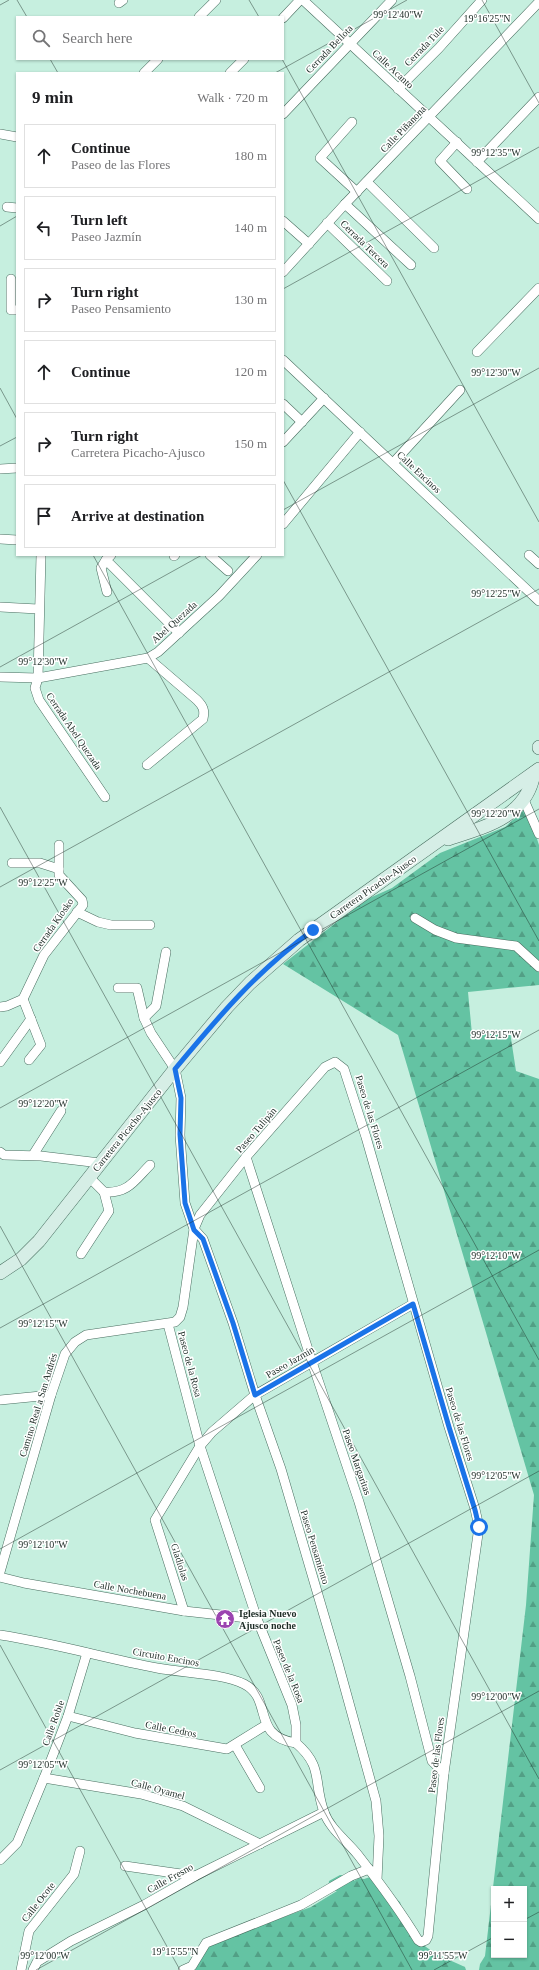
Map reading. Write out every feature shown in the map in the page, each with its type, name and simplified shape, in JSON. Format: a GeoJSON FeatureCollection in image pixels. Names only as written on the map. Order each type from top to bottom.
{"type":"FeatureCollection","features":[{"type":"Feature","properties":{"kind":"main road"},"geometry":{"type":"LineString","coordinates":[[434,844],[464,834],[505,817],[515,810],[528,793],[536,771]]}},
{"type":"Feature","properties":{"kind":"main road","name":"Carretera Picacho-Ajusco"},"geometry":{"type":"LineString","coordinates":[[0,1273],[21,1259],[40,1241],[175,1069],[227,1007],[271,963],[336,913],[536,771]]}},
{"type":"Feature","properties":{"kind":"street"},"geometry":{"type":"LineString","coordinates":[[200,16],[216,0]]}},
{"type":"Feature","properties":{"kind":"street"},"geometry":{"type":"LineString","coordinates":[[284,17],[302,0]]}},
{"type":"Feature","properties":{"kind":"street","name":"Calle Acanto"},"geometry":{"type":"LineString","coordinates":[[302,0],[539,219]]}},
{"type":"Feature","properties":{"kind":"street","name":"Cerrada Bellota"},"geometry":{"type":"LineString","coordinates":[[284,113],[392,0]]}},
{"type":"Feature","properties":{"kind":"street","name":"Cerrada Tule"},"geometry":{"type":"LineString","coordinates":[[398,89],[439,48],[482,0]]}},
{"type":"Feature","properties":{"kind":"street","name":"Calle Piñanona"},"geometry":{"type":"LineString","coordinates":[[284,271],[345,204],[539,2]]}},
{"type":"Feature","properties":{"kind":"street"},"geometry":{"type":"LineString","coordinates":[[145,72],[157,60]]}},
{"type":"Feature","properties":{"kind":"street"},"geometry":{"type":"LineString","coordinates":[[231,72],[243,60]]}},
{"type":"Feature","properties":{"kind":"street"},"geometry":{"type":"LineString","coordinates":[[477,162],[539,98]]}},
{"type":"Feature","properties":{"kind":"street"},"geometry":{"type":"LineString","coordinates":[[352,122],[320,158],[357,192]]}},
{"type":"Feature","properties":{"kind":"street"},"geometry":{"type":"LineString","coordinates":[[0,134],[16,138]]}},
{"type":"Feature","properties":{"kind":"street"},"geometry":{"type":"LineString","coordinates":[[456,142],[440,162],[467,189]]}},
{"type":"Feature","properties":{"kind":"street"},"geometry":{"type":"LineString","coordinates":[[367,182],[434,248]]}},
{"type":"Feature","properties":{"kind":"street"},"geometry":{"type":"LineString","coordinates":[[345,204],[411,265]]}},
{"type":"Feature","properties":{"kind":"street"},"geometry":{"type":"LineString","coordinates":[[7,207],[16,208]]}},
{"type":"Feature","properties":{"kind":"street"},"geometry":{"type":"LineString","coordinates":[[284,223],[309,244]]}},
{"type":"Feature","properties":{"kind":"street","name":"Cerrada Tercera"},"geometry":{"type":"LineString","coordinates":[[327,223],[387,281]]}},
{"type":"Feature","properties":{"kind":"street"},"geometry":{"type":"LineString","coordinates":[[11,280],[11,310],[16,310]]}},
{"type":"Feature","properties":{"kind":"street"},"geometry":{"type":"LineString","coordinates":[[477,352],[539,288]]}},
{"type":"Feature","properties":{"kind":"street","name":"Calle Encinos"},"geometry":{"type":"LineString","coordinates":[[284,361],[321,402],[360,432],[394,462],[539,601]]}},
{"type":"Feature","properties":{"kind":"street"},"geometry":{"type":"LineString","coordinates":[[394,462],[460,390]]}},
{"type":"Feature","properties":{"kind":"street"},"geometry":{"type":"LineString","coordinates":[[284,441],[321,402]]}},
{"type":"Feature","properties":{"kind":"street"},"geometry":{"type":"LineString","coordinates":[[284,405],[302,422]]}},
{"type":"Feature","properties":{"kind":"street"},"geometry":{"type":"LineString","coordinates":[[284,523],[360,432]]}},
{"type":"Feature","properties":{"kind":"street"},"geometry":{"type":"LineString","coordinates":[[0,469],[16,468]]}},
{"type":"Feature","properties":{"kind":"street"},"geometry":{"type":"LineString","coordinates":[[0,539],[16,540]]}},
{"type":"Feature","properties":{"kind":"street"},"geometry":{"type":"LineString","coordinates":[[529,555],[539,564]]}},
{"type":"Feature","properties":{"kind":"street","name":"Cerrada Abel Quezada"},"geometry":{"type":"LineString","coordinates":[[41,556],[38,609],[38,678],[35,688],[39,700],[105,797]]}},
{"type":"Feature","properties":{"kind":"street"},"geometry":{"type":"LineString","coordinates":[[211,556],[228,572]]}},
{"type":"Feature","properties":{"kind":"street","name":"Abel Quezada"},"geometry":{"type":"LineString","coordinates":[[0,677],[38,678],[148,658],[158,652],[179,633],[236,579],[256,556]]}},
{"type":"Feature","properties":{"kind":"street"},"geometry":{"type":"LineString","coordinates":[[107,592],[101,568],[109,558],[179,633]]}},
{"type":"Feature","properties":{"kind":"street"},"geometry":{"type":"LineString","coordinates":[[0,607],[38,609]]}},
{"type":"Feature","properties":{"kind":"street"},"geometry":{"type":"LineString","coordinates":[[147,766],[203,718],[205,712],[202,705],[148,658]]}},
{"type":"Feature","properties":{"kind":"street"},"geometry":{"type":"LineString","coordinates":[[524,800],[539,834]]}},
{"type":"Feature","properties":{"kind":"street"},"geometry":{"type":"LineString","coordinates":[[12,863],[40,864],[59,869],[59,844]]}},
{"type":"Feature","properties":{"kind":"street","name":"Cerrada Kiosko"},"geometry":{"type":"LineString","coordinates":[[23,999],[44,955],[83,905],[82,900],[59,875],[59,869]]}},
{"type":"Feature","properties":{"kind":"street"},"geometry":{"type":"LineString","coordinates":[[78,912],[98,922],[111,925],[150,925]]}},
{"type":"Feature","properties":{"kind":"street"},"geometry":{"type":"LineString","coordinates":[[415,918],[435,930],[456,938],[516,946],[539,967]]}},
{"type":"Feature","properties":{"kind":"street"},"geometry":{"type":"LineString","coordinates":[[144,1018],[156,1006],[166,952]]}},
{"type":"Feature","properties":{"kind":"street"},"geometry":{"type":"LineString","coordinates":[[118,988],[137,988],[144,1018],[151,1033],[175,1069],[181,1098],[180,1134],[185,1203],[194,1230],[183,1307],[180,1317],[175,1322],[168,1324]]}},
{"type":"Feature","properties":{"kind":"street"},"geometry":{"type":"LineString","coordinates":[[0,1007],[7,1006],[23,999],[41,1045],[29,1060]]}},
{"type":"Feature","properties":{"kind":"street"},"geometry":{"type":"LineString","coordinates":[[0,1062],[31,1019]]}},
{"type":"Feature","properties":{"kind":"street","name":"Paseo Tulipán"},"geometry":{"type":"LineString","coordinates":[[194,1230],[200,1215],[246,1157],[325,1067],[335,1062],[340,1064],[344,1069]]}},
{"type":"Feature","properties":{"kind":"street","name":"Paseo de las Flores"},"geometry":{"type":"LineString","coordinates":[[344,1069],[366,1137],[413,1304],[479,1527],[444,1773],[428,1936],[426,1940],[422,1942],[418,1940],[399,1908],[377,1880]]}},
{"type":"Feature","properties":{"kind":"street"},"geometry":{"type":"LineString","coordinates":[[33,1155],[61,1111]]}},
{"type":"Feature","properties":{"kind":"street"},"geometry":{"type":"LineString","coordinates":[[0,1152],[4,1154],[33,1155],[100,1163]]}},
{"type":"Feature","properties":{"kind":"street","name":"Paseo Margaritas"},"geometry":{"type":"LineString","coordinates":[[246,1157],[359,1502],[410,1676],[432,1761],[444,1773]]}},
{"type":"Feature","properties":{"kind":"street"},"geometry":{"type":"LineString","coordinates":[[104,1192],[116,1193],[124,1191],[150,1165]]}},
{"type":"Feature","properties":{"kind":"street"},"geometry":{"type":"LineString","coordinates":[[81,1254],[109,1211],[104,1192],[89,1177]]}},
{"type":"Feature","properties":{"kind":"street","name":"Paseo Pensamiento"},"geometry":{"type":"LineString","coordinates":[[194,1230],[203,1239],[233,1323],[255,1395],[283,1477],[338,1663],[376,1801],[378,1836],[377,1880]]}},
{"type":"Feature","properties":{"kind":"street","name":"Paseo Jazmín"},"geometry":{"type":"LineString","coordinates":[[156,1520],[200,1446],[212,1432],[255,1395],[413,1304]]}},
{"type":"Feature","properties":{"kind":"street","name":"Camino Real a San Andrés"},"geometry":{"type":"LineString","coordinates":[[0,1572],[51,1394],[65,1354],[74,1342],[86,1335],[168,1324]]}},
{"type":"Feature","properties":{"kind":"street","name":"Paseo de la Rosa"},"geometry":{"type":"LineString","coordinates":[[168,1324],[200,1446],[257,1619],[292,1705],[296,1725],[296,1743]]}},
{"type":"Feature","properties":{"kind":"street"},"geometry":{"type":"LineString","coordinates":[[0,1400],[51,1394]]}},
{"type":"Feature","properties":{"kind":"street","name":"Gladiolas"},"geometry":{"type":"LineString","coordinates":[[156,1520],[184,1610]]}},
{"type":"Feature","properties":{"kind":"street","name":"Calle Nochebuena"},"geometry":{"type":"LineString","coordinates":[[0,1577],[24,1583],[184,1610],[257,1619]]}},
{"type":"Feature","properties":{"kind":"street","name":"Circuito Encinos"},"geometry":{"type":"LineString","coordinates":[[0,1635],[36,1640],[87,1653],[159,1668],[231,1679],[245,1684],[255,1693],[266,1725],[273,1735],[284,1741],[296,1743]]}},
{"type":"Feature","properties":{"kind":"street","name":"Calle Roble"},"geometry":{"type":"LineString","coordinates":[[0,1860],[17,1843],[68,1716],[87,1653]]}},
{"type":"Feature","properties":{"kind":"street","name":"Calle Cedros"},"geometry":{"type":"LineString","coordinates":[[68,1716],[135,1733],[214,1748],[227,1749],[266,1725]]}},
{"type":"Feature","properties":{"kind":"street"},"geometry":{"type":"LineString","coordinates":[[296,1743],[305,1751],[314,1763],[324,1812],[330,1823],[357,1853],[377,1880]]}},
{"type":"Feature","properties":{"kind":"street"},"geometry":{"type":"LineString","coordinates":[[235,1745],[260,1788]]}},
{"type":"Feature","properties":{"kind":"street","name":"Calle Oyamel"},"geometry":{"type":"LineString","coordinates":[[44,1778],[141,1794],[183,1806],[260,1844]]}},
{"type":"Feature","properties":{"kind":"street","name":"Calle Fresno"},"geometry":{"type":"LineString","coordinates":[[33,1970],[37,1962],[71,1942],[144,1905],[195,1876],[324,1812]]}},
{"type":"Feature","properties":{"kind":"street","name":"Calle Ocote"},"geometry":{"type":"LineString","coordinates":[[21,1970],[29,1931],[74,1874],[80,1857],[80,1852]]}},
{"type":"Feature","properties":{"kind":"street"},"geometry":{"type":"LineString","coordinates":[[125,1866],[195,1876]]}},
{"type":"Feature","properties":{"kind":"street"},"geometry":{"type":"LineString","coordinates":[[183,1970],[192,1966],[206,1943],[301,1905],[352,1876],[369,1869]]}},
{"type":"Feature","properties":{"kind":"green space"},"geometry":{"type":"Polygon","coordinates":[[[524,810],[532,824],[539,845],[539,985],[468,992],[472,1034],[510,1032],[516,1071],[539,1079],[539,1970],[479,1970],[480,1964],[485,1956],[491,1905],[491,1958],[527,1958],[527,1886],[493,1886],[526,1605],[534,1495],[398,1035],[283,964],[365,900],[392,888],[440,853],[505,827],[524,810]]]}},
{"type":"Feature","properties":{"kind":"green space"},"geometry":{"type":"Polygon","coordinates":[[[340,1875],[355,1876],[354,1881],[359,1878],[364,1879],[370,1877],[400,1902],[402,1911],[419,1942],[436,1954],[465,1967],[466,1970],[195,1970],[210,1944],[311,1907],[337,1891],[328,1891],[329,1881],[340,1875]]]}},
{"type":"Feature","properties":{"kind":"place","name":"Iglesia Nuevo Ajusco noche"},"geometry":{"type":"Point","coordinates":[225,1619]}},
{"type":"Feature","properties":{"kind":"route"},"geometry":{"type":"LineString","coordinates":[[313,930],[271,963],[250,983],[227,1007],[175,1069],[181,1098],[180,1134],[185,1203],[194,1230],[203,1239],[233,1323],[255,1395],[413,1304],[479,1527]]}}]}
